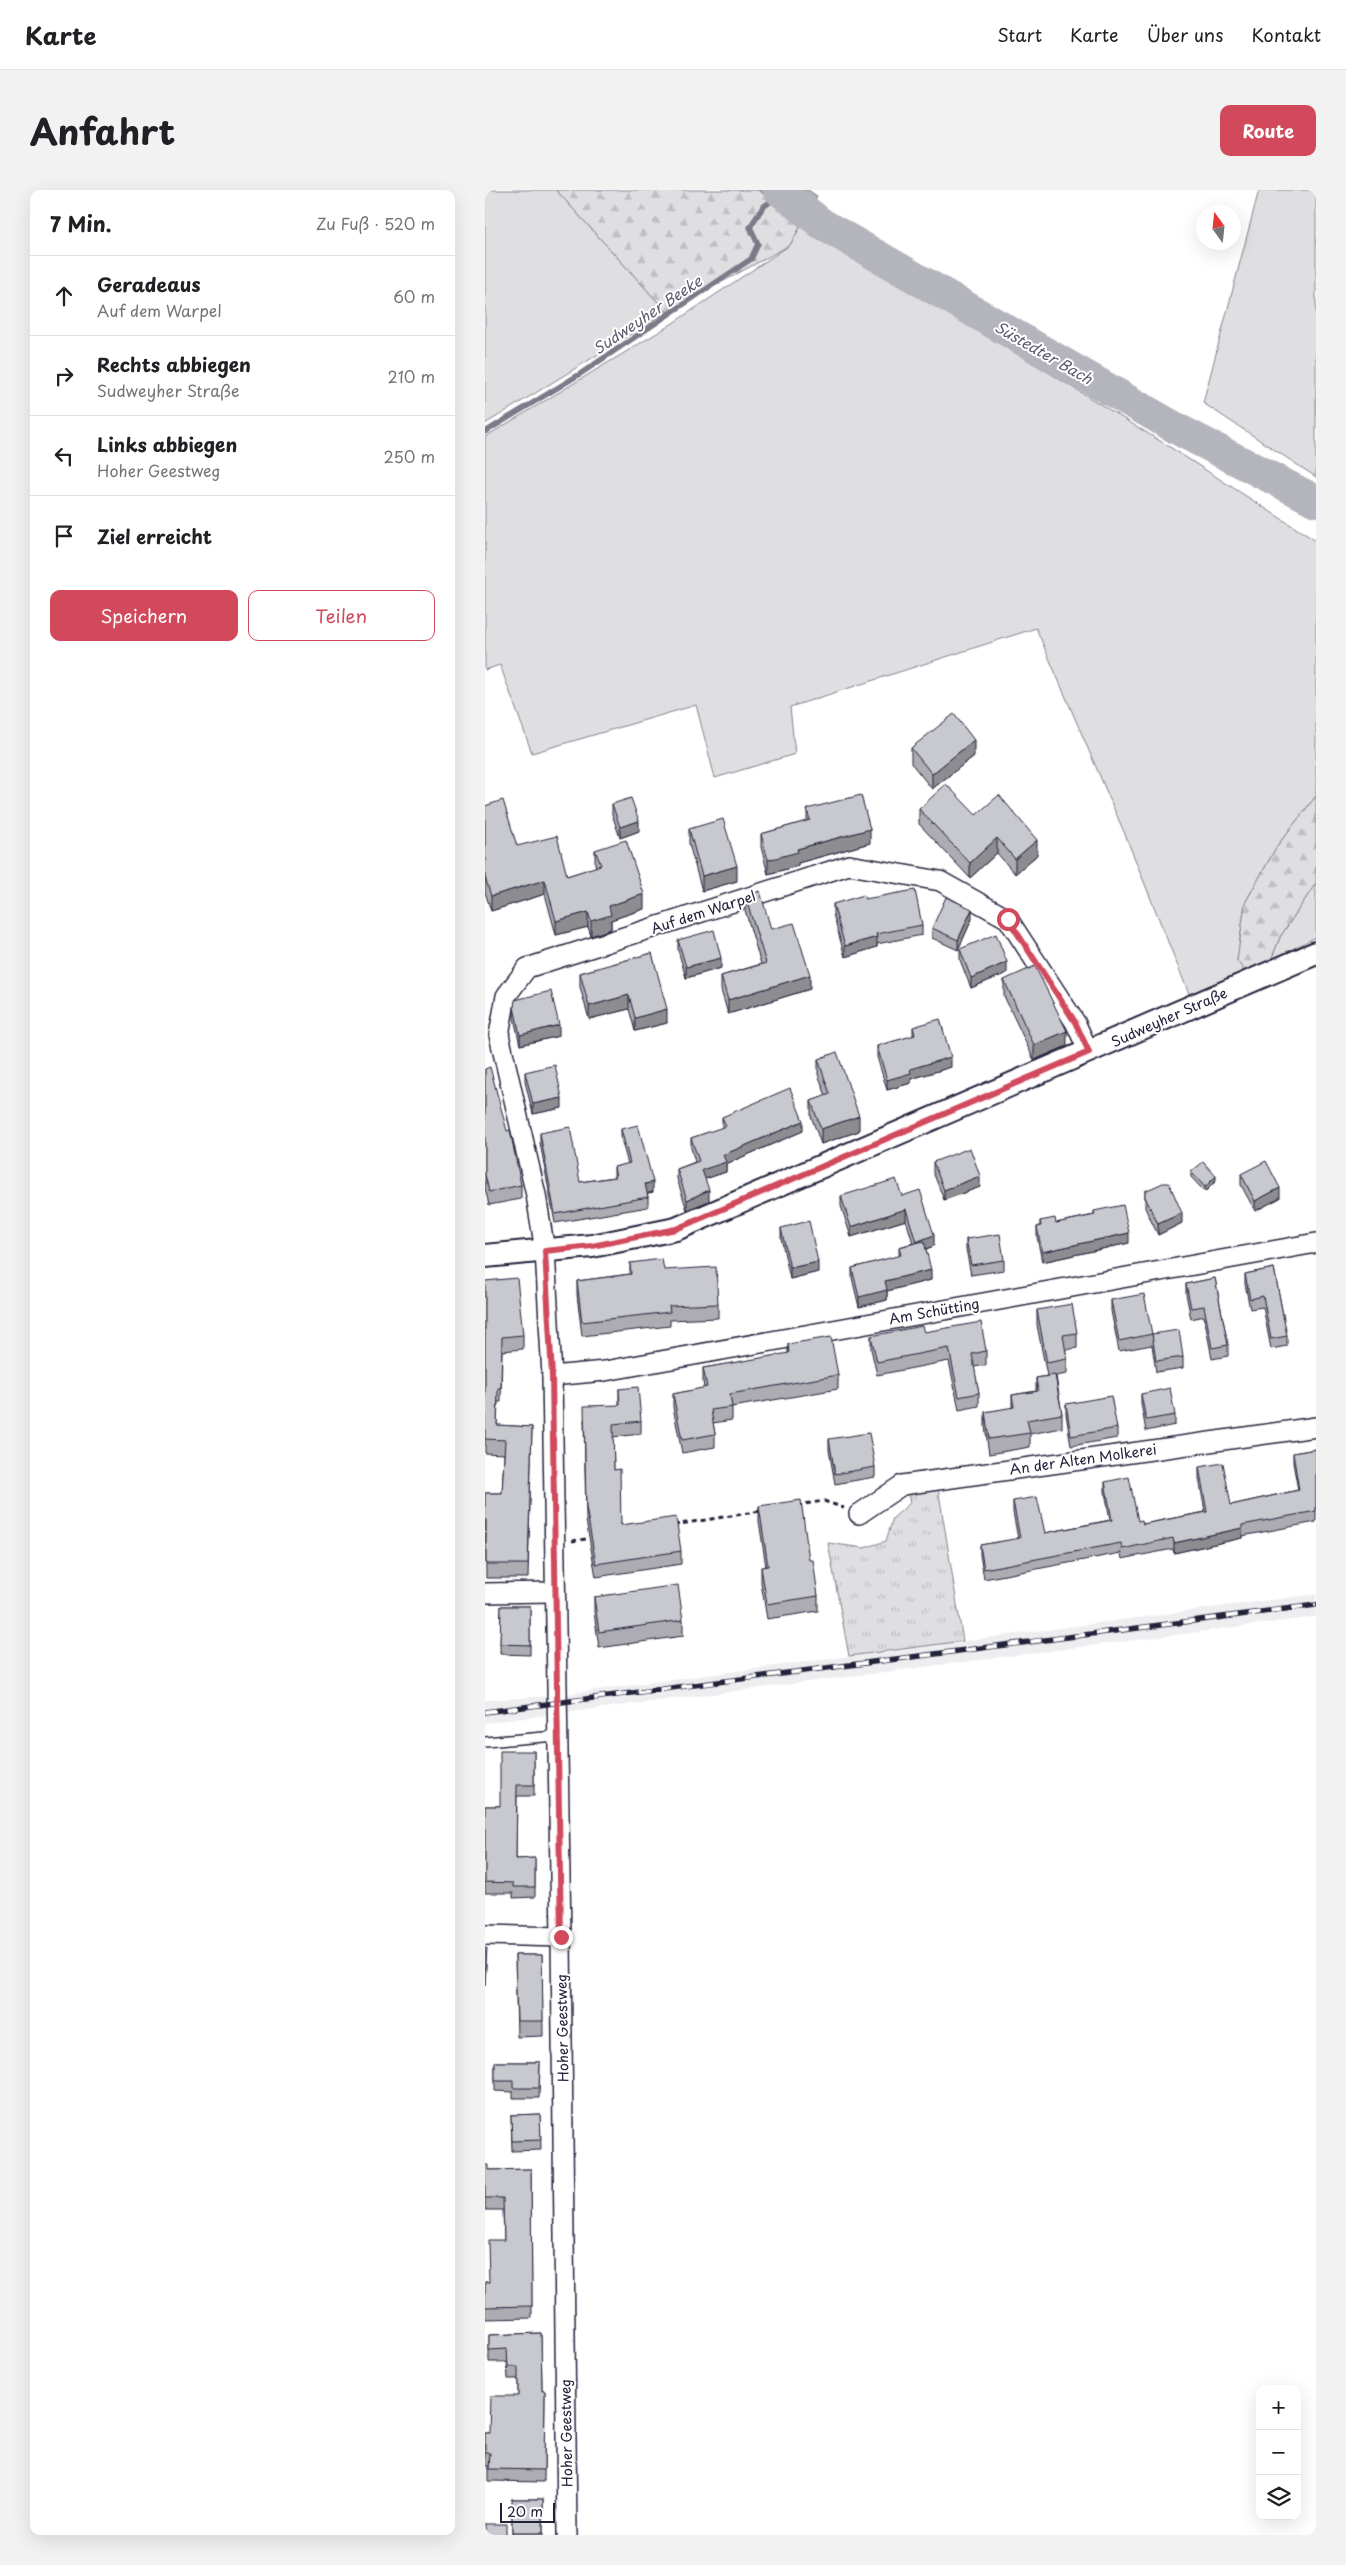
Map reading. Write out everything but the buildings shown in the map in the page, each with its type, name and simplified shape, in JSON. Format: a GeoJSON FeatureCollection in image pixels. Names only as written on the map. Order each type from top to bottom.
{"type":"FeatureCollection","features":[{"type":"Feature","properties":{"kind":"street","name":"Auf dem Warpel"},"geometry":{"type":"LineString","coordinates":[[545,1251],[536,1194],[499,1035],[506,996],[527,968],[849,865],[940,881],[1008,919],[1075,1022],[1089,1052]]}},
{"type":"Feature","properties":{"kind":"street","name":"Sudweyher Straße"},"geometry":{"type":"LineString","coordinates":[[485,1256],[592,1246],[676,1229],[1316,953]]}},
{"type":"Feature","properties":{"kind":"street","name":"Am Schütting"},"geometry":{"type":"LineString","coordinates":[[552,1376],[605,1371],[1316,1242]]}},
{"type":"Feature","properties":{"kind":"street","name":"Hoher Geestweg"},"geometry":{"type":"LineString","coordinates":[[545,1251],[552,1376],[561,1937],[567,2535]]}},
{"type":"Feature","properties":{"kind":"street","name":"An der Alten Molkerei"},"geometry":{"type":"LineString","coordinates":[[859,1514],[902,1485],[1316,1427]]}},
{"type":"Feature","properties":{"kind":"street"},"geometry":{"type":"LineString","coordinates":[[485,1593],[554,1592]]}},
{"type":"Feature","properties":{"kind":"street"},"geometry":{"type":"LineString","coordinates":[[485,1935],[561,1937]]}},
{"type":"Feature","properties":{"kind":"lane"},"geometry":{"type":"LineString","coordinates":[[485,1742],[557,1736]]}},
{"type":"Feature","properties":{"kind":"path"},"geometry":{"type":"LineString","coordinates":[[795,1506],[824,1501],[859,1514]]}},
{"type":"Feature","properties":{"kind":"path"},"geometry":{"type":"LineString","coordinates":[[669,1526],[766,1510]]}},
{"type":"Feature","properties":{"kind":"path"},"geometry":{"type":"LineString","coordinates":[[554,1544],[602,1536]]}},
{"type":"Feature","properties":{"kind":"shaded area"},"geometry":{"type":"Polygon","coordinates":[[[1316,1594],[1316,1617],[485,1723],[485,1700],[550,1696],[1316,1594]]]}},
{"type":"Feature","properties":{"kind":"green space"},"geometry":{"type":"Polygon","coordinates":[[[485,190],[556,190],[667,312],[485,424],[485,190]]]}},
{"type":"Feature","properties":{"kind":"green space"},"geometry":{"type":"Polygon","coordinates":[[[556,190],[758,190],[803,222],[790,245],[667,312],[556,190]]]}},
{"type":"Feature","properties":{"kind":"green space"},"geometry":{"type":"Polygon","coordinates":[[[1259,190],[1316,190],[1316,477],[1203,403],[1259,190]]]}},
{"type":"Feature","properties":{"kind":"green space"},"geometry":{"type":"Polygon","coordinates":[[[803,222],[1165,444],[1316,541],[1316,796],[1277,846],[1245,903],[1237,961],[1245,971],[1189,994],[1124,832],[1036,628],[790,707],[795,754],[715,778],[696,705],[532,753],[500,665],[485,670],[485,437],[667,327],[790,245],[803,222]]]}},
{"type":"Feature","properties":{"kind":"green space"},"geometry":{"type":"Polygon","coordinates":[[[1316,796],[1316,883],[1280,937],[1271,960],[1245,971],[1237,961],[1245,903],[1277,846],[1316,796]]]}},
{"type":"Feature","properties":{"kind":"green space"},"geometry":{"type":"Polygon","coordinates":[[[1316,883],[1316,937],[1271,960],[1280,937],[1316,883]]]}},
{"type":"Feature","properties":{"kind":"green space"},"geometry":{"type":"Polygon","coordinates":[[[938,1487],[963,1641],[849,1656],[828,1543],[864,1548],[886,1541],[893,1518],[910,1503],[908,1494],[938,1487]]]}},
{"type":"Feature","properties":{"kind":"water"},"geometry":{"type":"Polygon","coordinates":[[[758,190],[808,190],[817,196],[803,222],[758,190]]]}},
{"type":"Feature","properties":{"kind":"waterway","name":"Süstedter Bach"},"geometry":{"type":"LineString","coordinates":[[779,190],[822,224],[1181,431],[1316,501]]}},
{"type":"Feature","properties":{"kind":"waterway","name":"Sudweyher Beeke"},"geometry":{"type":"LineString","coordinates":[[485,432],[580,374],[751,259],[758,244],[750,227],[763,207],[778,196]]}},
{"type":"Feature","properties":{"kind":"railway"},"geometry":{"type":"LineString","coordinates":[[485,1712],[1316,1605]]}},
{"type":"Feature","properties":{"kind":"route"},"geometry":{"type":"LineString","coordinates":[[561,1937],[552,1376],[545,1251],[642,1238],[676,1229],[706,1218],[1089,1052],[1075,1022],[1008,919]]}}]}
